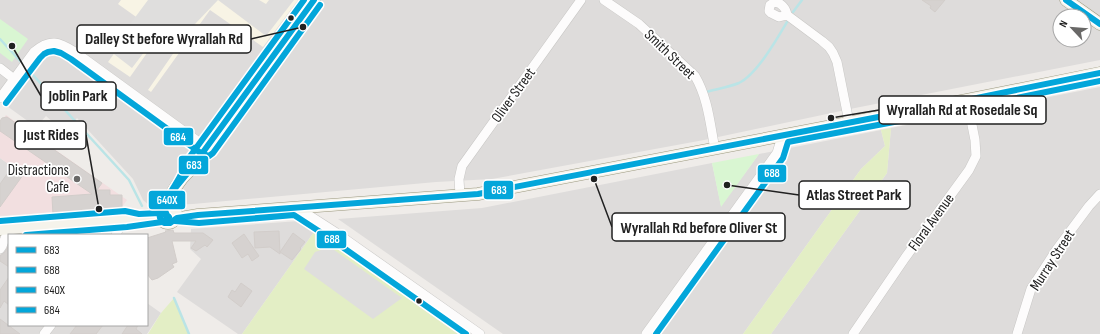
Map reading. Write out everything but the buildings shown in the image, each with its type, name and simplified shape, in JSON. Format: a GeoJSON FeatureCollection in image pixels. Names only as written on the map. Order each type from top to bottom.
{"type":"FeatureCollection","features":[{"type":"Feature","properties":{"kind":"main road"},"geometry":{"type":"LineString","coordinates":[[169,214],[172,193],[314,0]]}},
{"type":"Feature","properties":{"kind":"main road"},"geometry":{"type":"LineString","coordinates":[[1066,0],[1100,24]]}},
{"type":"Feature","properties":{"kind":"main road"},"geometry":{"type":"LineString","coordinates":[[5,228],[124,219],[129,221],[138,221],[169,214],[198,215],[478,194],[1100,73]]}},
{"type":"Feature","properties":{"kind":"street","name":"Oliver Street"},"geometry":{"type":"LineString","coordinates":[[460,195],[459,179],[462,166],[581,0]]}},
{"type":"Feature","properties":{"kind":"street","name":"Smith Street"},"geometry":{"type":"LineString","coordinates":[[604,0],[639,24],[695,76],[700,84],[704,97],[715,149]]}},
{"type":"Feature","properties":{"kind":"street"},"geometry":{"type":"LineString","coordinates":[[787,15],[825,44],[834,53],[838,62],[850,122]]}},
{"type":"Feature","properties":{"kind":"street"},"geometry":{"type":"LineString","coordinates":[[0,98],[34,52],[46,43],[58,43],[75,52],[206,148]]}},
{"type":"Feature","properties":{"kind":"street"},"geometry":{"type":"LineString","coordinates":[[0,68],[14,79]]}},
{"type":"Feature","properties":{"kind":"street","name":"Floral Avenue"},"geometry":{"type":"LineString","coordinates":[[853,334],[905,258],[969,170],[976,156],[975,140],[967,100]]}},
{"type":"Feature","properties":{"kind":"street"},"geometry":{"type":"LineString","coordinates":[[646,334],[777,153],[780,147],[780,135]]}},
{"type":"Feature","properties":{"kind":"street","name":"Murray Street"},"geometry":{"type":"LineString","coordinates":[[1017,334],[1030,289],[1057,249],[1089,206],[1100,194]]}},
{"type":"Feature","properties":{"kind":"street"},"geometry":{"type":"LineString","coordinates":[[296,207],[335,232],[480,334]]}},
{"type":"Feature","properties":{"kind":"street"},"geometry":{"type":"LineString","coordinates":[[116,234],[124,219]]}},
{"type":"Feature","properties":{"kind":"street"},"geometry":{"type":"LineString","coordinates":[[0,249],[2,246],[5,228]]}},
{"type":"Feature","properties":{"kind":"street"},"geometry":{"type":"LineString","coordinates":[[44,334],[50,326]]}},
{"type":"Feature","properties":{"kind":"shaded area"},"geometry":{"type":"Polygon","coordinates":[[[0,0],[1100,0],[1100,60],[855,108],[704,140],[492,179],[436,182],[193,204],[150,206],[143,200],[133,179],[77,118],[65,133],[46,116],[36,127],[0,101],[0,0]]]}},
{"type":"Feature","properties":{"kind":"shaded area"},"geometry":{"type":"Polygon","coordinates":[[[121,0],[298,0],[263,47],[210,10],[151,92],[148,90],[177,48],[159,36],[130,77],[108,62],[139,19],[118,4],[121,0]]]}},
{"type":"Feature","properties":{"kind":"shaded area"},"geometry":{"type":"Polygon","coordinates":[[[148,0],[218,0],[174,46],[158,34],[132,68],[110,51],[148,0]]]}},
{"type":"Feature","properties":{"kind":"shaded area"},"geometry":{"type":"Polygon","coordinates":[[[218,0],[259,0],[266,4],[269,0],[294,0],[266,36],[218,0]]]}},
{"type":"Feature","properties":{"kind":"shaded area"},"geometry":{"type":"Polygon","coordinates":[[[1100,87],[1100,334],[771,334],[887,173],[891,128],[1100,87]]]}},
{"type":"Feature","properties":{"kind":"shaded area"},"geometry":{"type":"Polygon","coordinates":[[[6,115],[127,200],[122,207],[0,216],[0,187],[14,168],[0,158],[0,123],[6,115]]]}},
{"type":"Feature","properties":{"kind":"shaded area"},"geometry":{"type":"Polygon","coordinates":[[[881,130],[885,146],[861,169],[743,334],[503,334],[338,219],[482,208],[712,163],[721,206],[759,154],[881,130]]]}},
{"type":"Feature","properties":{"kind":"shaded area"},"geometry":{"type":"Polygon","coordinates":[[[0,158],[14,168],[0,187],[0,158]]]}},
{"type":"Feature","properties":{"kind":"shaded area"},"geometry":{"type":"Polygon","coordinates":[[[299,221],[314,232],[242,334],[238,334],[177,292],[201,259],[190,249],[191,229],[299,221]]]}},
{"type":"Feature","properties":{"kind":"shaded area"},"geometry":{"type":"Polygon","coordinates":[[[8,241],[8,326],[148,326],[148,304],[161,313],[147,334],[0,334],[0,242],[8,241]]]}},
{"type":"Feature","properties":{"kind":"shaded area"},"geometry":{"type":"Polygon","coordinates":[[[330,247],[402,298],[373,319],[304,269],[315,252],[330,247]]]}},
{"type":"Feature","properties":{"kind":"green space"},"geometry":{"type":"Polygon","coordinates":[[[0,19],[28,39],[12,62],[0,53],[0,19]]]}},
{"type":"Feature","properties":{"kind":"green space"},"geometry":{"type":"Polygon","coordinates":[[[891,128],[887,173],[771,334],[743,334],[861,169],[885,146],[881,130],[891,128]]]}},
{"type":"Feature","properties":{"kind":"green space"},"geometry":{"type":"Polygon","coordinates":[[[759,154],[721,207],[712,163],[759,154]]]}},
{"type":"Feature","properties":{"kind":"green space"},"geometry":{"type":"Polygon","coordinates":[[[314,232],[458,334],[242,334],[314,232]]]}},
{"type":"Feature","properties":{"kind":"green space"},"geometry":{"type":"Polygon","coordinates":[[[174,298],[189,334],[148,334],[161,313],[174,298]]]}},
{"type":"Feature","properties":{"kind":"waterway"},"geometry":{"type":"LineString","coordinates":[[793,12],[802,0]]}},
{"type":"Feature","properties":{"kind":"waterway"},"geometry":{"type":"LineString","coordinates":[[706,92],[739,83],[753,72],[766,56],[787,22]]}},
{"type":"Feature","properties":{"kind":"waterway"},"geometry":{"type":"LineString","coordinates":[[0,39],[129,180],[142,206]]}},
{"type":"Feature","properties":{"kind":"waterway"},"geometry":{"type":"LineString","coordinates":[[174,298],[189,334]]}},
{"type":"Feature","properties":{"kind":"transit line","name":"640X"},"geometry":{"type":"LineString","coordinates":[[0,221],[125,211],[139,214],[160,213],[167,215],[165,204],[180,177],[183,166],[304,0]]}},
{"type":"Feature","properties":{"kind":"transit line","name":"683"},"geometry":{"type":"LineString","coordinates":[[314,0],[176,187],[166,207],[160,213],[160,218],[164,223],[170,223],[177,218],[198,215],[478,194],[1100,73]]}},
{"type":"Feature","properties":{"kind":"transit line","name":"683"},"geometry":{"type":"LineString","coordinates":[[1066,0],[1100,24]]}},
{"type":"Feature","properties":{"kind":"transit line","name":"684"},"geometry":{"type":"LineString","coordinates":[[6,103],[40,58],[44,54],[54,51],[71,59],[202,154],[209,156],[213,153],[320,5]]}},
{"type":"Feature","properties":{"kind":"transit line","name":"688"},"geometry":{"type":"LineString","coordinates":[[656,334],[783,158],[788,142],[1100,81]]}},
{"type":"Feature","properties":{"kind":"transit line","name":"688"},"geometry":{"type":"LineString","coordinates":[[175,221],[199,223],[294,215],[331,239],[466,334]]}},
{"type":"Feature","properties":{"kind":"transit line","name":"688"},"geometry":{"type":"LineString","coordinates":[[39,234],[127,227],[162,222],[169,217]]}},
{"type":"Feature","properties":{"kind":"place","name":"Dalley St before Wyrallah Rd"},"geometry":{"type":"Point","coordinates":[303,27]}},
{"type":"Feature","properties":{"kind":"place","name":"Joblin Park"},"geometry":{"type":"Point","coordinates":[12,46]}},
{"type":"Feature","properties":{"kind":"place","name":"Wyrallah Rd at Rosedale Sq"},"geometry":{"type":"Point","coordinates":[831,118]}},
{"type":"Feature","properties":{"kind":"place","name":"Distractions Cafe"},"geometry":{"type":"Point","coordinates":[77,179]}},
{"type":"Feature","properties":{"kind":"place","name":"Wyrallah Rd before Oliver St"},"geometry":{"type":"Point","coordinates":[594,179]}},
{"type":"Feature","properties":{"kind":"place","name":"Atlas Street Park"},"geometry":{"type":"Point","coordinates":[727,185]}},
{"type":"Feature","properties":{"kind":"place","name":"Just Rides"},"geometry":{"type":"Point","coordinates":[99,209]}}]}
